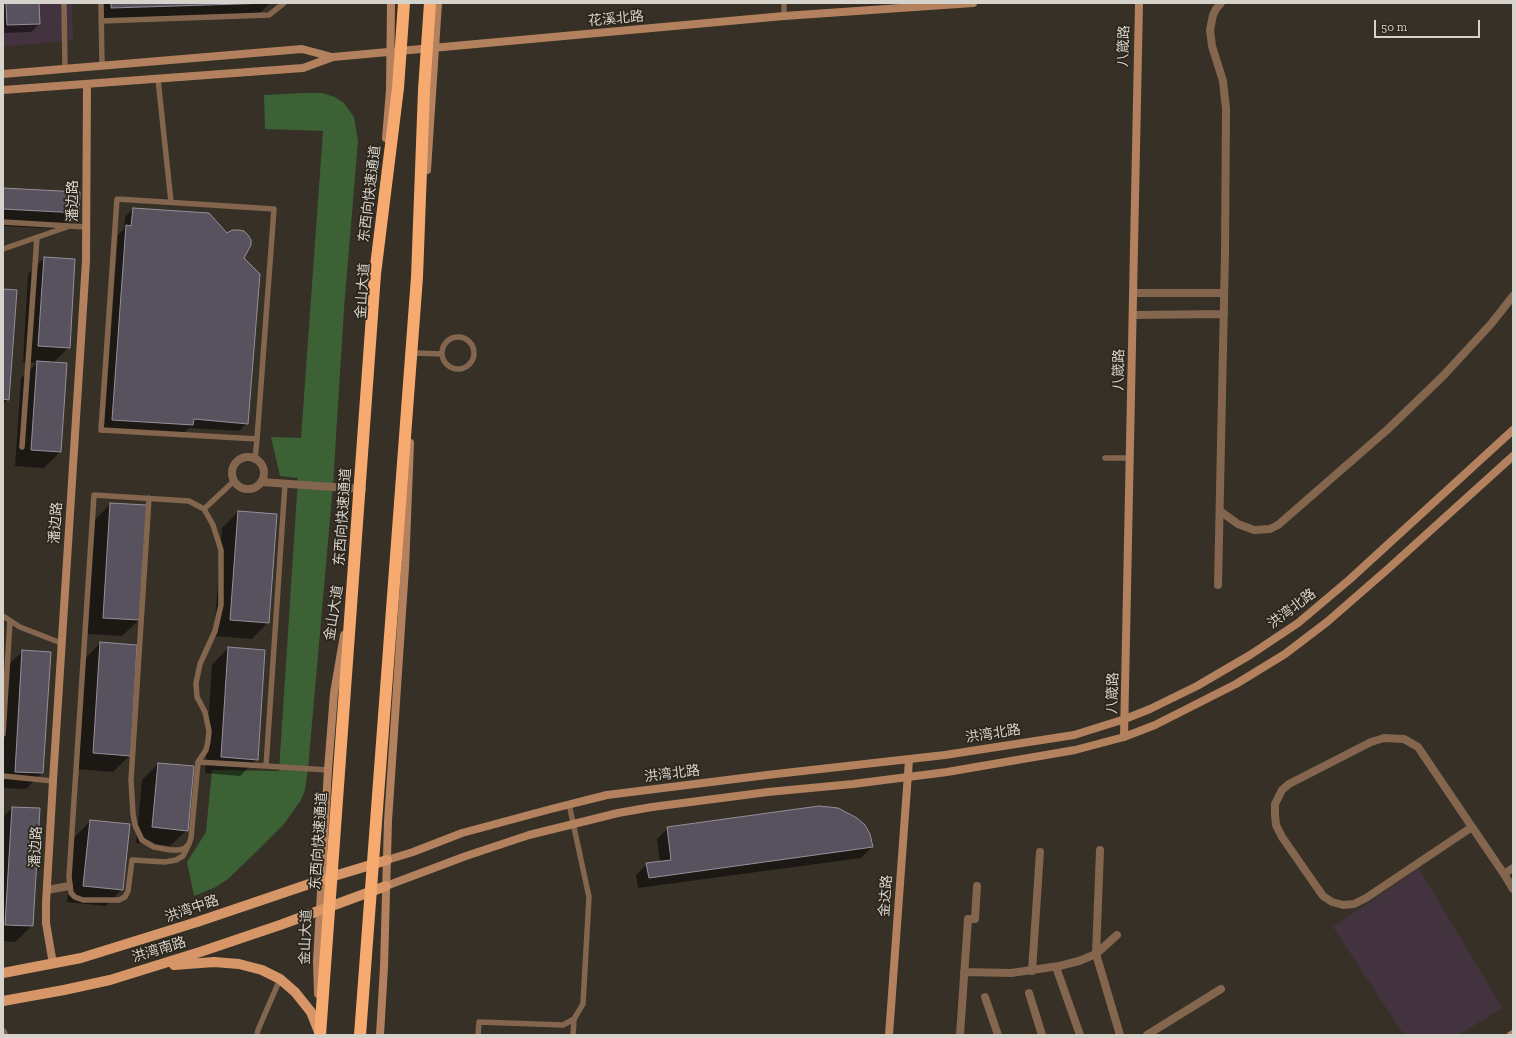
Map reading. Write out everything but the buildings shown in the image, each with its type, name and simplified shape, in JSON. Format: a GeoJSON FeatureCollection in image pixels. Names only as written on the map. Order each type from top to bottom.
{"type":"FeatureCollection","features":[{"type":"Feature","properties":{"kind":"highway","name":"东西向快速通道"},"geometry":{"type":"LineString","coordinates":[[319,1034],[375,274],[398,88],[404,3]]}},
{"type":"Feature","properties":{"kind":"highway"},"geometry":{"type":"LineString","coordinates":[[360,1035],[416,277],[424,90],[430,3]]}},
{"type":"Feature","properties":{"kind":"main road","name":"金山大道"},"geometry":{"type":"LineString","coordinates":[[319,1034],[317,961],[328,770],[334,693],[358,545],[390,90],[391,3]]}},
{"type":"Feature","properties":{"kind":"main road"},"geometry":{"type":"LineString","coordinates":[[380,1035],[393,726],[405,568],[414,353],[438,3]]}},
{"type":"Feature","properties":{"kind":"main road","name":"花溪北路"},"geometry":{"type":"LineString","coordinates":[[333,57],[784,16],[973,3]]}},
{"type":"Feature","properties":{"kind":"main road","name":"八箴路"},"geometry":{"type":"LineString","coordinates":[[1124,737],[1139,3]]}},
{"type":"Feature","properties":{"kind":"main road"},"geometry":{"type":"LineString","coordinates":[[3,74],[302,49],[333,57]]}},
{"type":"Feature","properties":{"kind":"main road"},"geometry":{"type":"LineString","coordinates":[[3,90],[304,68],[333,57]]}},
{"type":"Feature","properties":{"kind":"main road","name":"潘边路"},"geometry":{"type":"LineString","coordinates":[[53,964],[46,923],[47,890],[52,782],[86,261],[86,84]]}},
{"type":"Feature","properties":{"kind":"main road","name":"洪湾北路"},"geometry":{"type":"LineString","coordinates":[[387,860],[413,852],[462,833],[607,795],[774,774],[909,760],[1074,736],[1125,719],[1198,686],[1250,655],[1298,623],[1349,580],[1513,430]]}},
{"type":"Feature","properties":{"kind":"main road"},"geometry":{"type":"LineString","coordinates":[[386,886],[495,846],[574,823],[618,813],[652,807],[768,792],[908,778],[1075,750],[1124,737],[1155,725],[1236,684],[1285,654],[1327,622],[1513,456]]}},
{"type":"Feature","properties":{"kind":"main road","name":"金达路"},"geometry":{"type":"LineString","coordinates":[[889,1035],[909,760]]}},
{"type":"Feature","properties":{"kind":"main road","name":"洪湾中路"},"geometry":{"type":"LineString","coordinates":[[3,973],[81,958],[148,938],[387,860]]}},
{"type":"Feature","properties":{"kind":"main road","name":"洪湾南路"},"geometry":{"type":"LineString","coordinates":[[3,1001],[110,980],[200,952],[320,911],[386,886]]}},
{"type":"Feature","properties":{"kind":"main road"},"geometry":{"type":"LineString","coordinates":[[156,966],[214,962],[239,964],[262,970],[280,979],[295,992],[311,1012],[319,1034]]}},
{"type":"Feature","properties":{"kind":"street"},"geometry":{"type":"LineString","coordinates":[[1218,585],[1224,314],[1226,109],[1223,81],[1212,46],[1210,30],[1213,15],[1222,3]]}},
{"type":"Feature","properties":{"kind":"street"},"geometry":{"type":"LineString","coordinates":[[1133,293],[1224,293]]}},
{"type":"Feature","properties":{"kind":"street"},"geometry":{"type":"LineString","coordinates":[[1220,511],[1238,524],[1254,530],[1270,528],[1278,525],[1387,430],[1443,376],[1491,324],[1513,296]]}},
{"type":"Feature","properties":{"kind":"street"},"geometry":{"type":"LineString","coordinates":[[1133,315],[1224,314]]}},
{"type":"Feature","properties":{"kind":"street"},"geometry":{"type":"LineString","coordinates":[[248,458],[255,460],[261,465],[263,470],[264,475],[261,482],[256,487],[246,489],[237,485],[234,481],[232,470],[238,461],[248,458]]}},
{"type":"Feature","properties":{"kind":"street"},"geometry":{"type":"LineString","coordinates":[[261,482],[362,489]]}},
{"type":"Feature","properties":{"kind":"street"},"geometry":{"type":"LineString","coordinates":[[1472,827],[1366,898],[1354,904],[1343,905],[1332,902],[1323,896],[1282,837],[1276,825],[1275,804],[1282,790],[1289,784],[1371,742],[1384,738],[1404,739],[1418,747],[1504,874],[1513,889]]}},
{"type":"Feature","properties":{"kind":"street"},"geometry":{"type":"LineString","coordinates":[[1100,850],[1096,954],[1120,1035]]}},
{"type":"Feature","properties":{"kind":"street"},"geometry":{"type":"LineString","coordinates":[[1032,970],[1040,852]]}},
{"type":"Feature","properties":{"kind":"street"},"geometry":{"type":"LineString","coordinates":[[1504,874],[1513,868]]}},
{"type":"Feature","properties":{"kind":"street"},"geometry":{"type":"LineString","coordinates":[[47,890],[69,886]]}},
{"type":"Feature","properties":{"kind":"street"},"geometry":{"type":"LineString","coordinates":[[960,1035],[968,919],[974,919],[978,886]]}},
{"type":"Feature","properties":{"kind":"street"},"geometry":{"type":"LineString","coordinates":[[964,972],[998,973],[1056,967],[1079,961],[1096,954],[1118,935]]}},
{"type":"Feature","properties":{"kind":"street"},"geometry":{"type":"LineString","coordinates":[[1056,967],[1080,1035]]}},
{"type":"Feature","properties":{"kind":"street"},"geometry":{"type":"LineString","coordinates":[[1147,1035],[1221,989]]}},
{"type":"Feature","properties":{"kind":"street"},"geometry":{"type":"LineString","coordinates":[[1029,993],[1042,1035]]}},
{"type":"Feature","properties":{"kind":"street"},"geometry":{"type":"LineString","coordinates":[[985,997],[998,1035]]}},
{"type":"Feature","properties":{"kind":"lane"},"geometry":{"type":"LineString","coordinates":[[64,3],[65,69]]}},
{"type":"Feature","properties":{"kind":"lane"},"geometry":{"type":"LineString","coordinates":[[101,3],[102,66]]}},
{"type":"Feature","properties":{"kind":"lane"},"geometry":{"type":"LineString","coordinates":[[101,22],[269,15],[284,3]]}},
{"type":"Feature","properties":{"kind":"lane"},"geometry":{"type":"LineString","coordinates":[[784,3],[784,16]]}},
{"type":"Feature","properties":{"kind":"lane"},"geometry":{"type":"LineString","coordinates":[[158,79],[171,202]]}},
{"type":"Feature","properties":{"kind":"lane"},"geometry":{"type":"LineString","coordinates":[[255,460],[257,439],[274,209],[117,199],[101,430],[257,439]]}},
{"type":"Feature","properties":{"kind":"lane"},"geometry":{"type":"LineString","coordinates":[[3,222],[86,227]]}},
{"type":"Feature","properties":{"kind":"lane"},"geometry":{"type":"LineString","coordinates":[[3,249],[71,226]]}},
{"type":"Feature","properties":{"kind":"lane"},"geometry":{"type":"LineString","coordinates":[[22,447],[37,237]]}},
{"type":"Feature","properties":{"kind":"lane"},"geometry":{"type":"LineString","coordinates":[[459,336],[469,340],[474,350],[472,361],[465,368],[460,369],[450,367],[446,364],[442,354],[444,344],[448,339],[459,336]]}},
{"type":"Feature","properties":{"kind":"lane"},"geometry":{"type":"LineString","coordinates":[[414,353],[442,354]]}},
{"type":"Feature","properties":{"kind":"lane"},"geometry":{"type":"LineString","coordinates":[[1105,458],[1130,458]]}},
{"type":"Feature","properties":{"kind":"lane"},"geometry":{"type":"LineString","coordinates":[[204,509],[234,481]]}},
{"type":"Feature","properties":{"kind":"lane"},"geometry":{"type":"LineString","coordinates":[[266,766],[285,484]]}},
{"type":"Feature","properties":{"kind":"lane"},"geometry":{"type":"LineString","coordinates":[[94,495],[189,500],[204,509],[214,525],[221,550],[222,594],[219,617],[215,631],[200,664],[196,683],[197,696],[205,712],[209,731],[206,750],[198,762],[191,838],[184,856],[176,860],[164,862],[132,860],[128,892],[125,897],[119,900],[82,900],[75,897],[69,886],[94,495]]}},
{"type":"Feature","properties":{"kind":"lane"},"geometry":{"type":"LineString","coordinates":[[149,498],[131,780],[132,803],[137,829],[142,840],[147,844],[162,849],[179,850],[185,848],[189,844]]}},
{"type":"Feature","properties":{"kind":"lane"},"geometry":{"type":"LineString","coordinates":[[3,616],[20,627],[61,643]]}},
{"type":"Feature","properties":{"kind":"lane"},"geometry":{"type":"LineString","coordinates":[[3,734],[6,643],[10,620]]}},
{"type":"Feature","properties":{"kind":"lane"},"geometry":{"type":"LineString","coordinates":[[198,762],[328,770]]}},
{"type":"Feature","properties":{"kind":"lane"},"geometry":{"type":"LineString","coordinates":[[3,776],[52,782]]}},
{"type":"Feature","properties":{"kind":"lane"},"geometry":{"type":"LineString","coordinates":[[478,1035],[479,1022],[563,1026],[574,1019],[583,1004],[590,903],[569,804]]}},
{"type":"Feature","properties":{"kind":"lane"},"geometry":{"type":"LineString","coordinates":[[257,1035],[280,979]]}},
{"type":"Feature","properties":{"kind":"lane"},"geometry":{"type":"LineString","coordinates":[[573,1035],[574,1019]]}},
{"type":"Feature","properties":{"kind":"shaded area"},"geometry":{"type":"Polygon","coordinates":[[[3,3],[72,3],[73,41],[3,46],[3,3]]]}},
{"type":"Feature","properties":{"kind":"shaded area"},"geometry":{"type":"Polygon","coordinates":[[[1419,868],[1502,1008],[1459,1035],[1404,1035],[1333,927],[1419,868]]]}},
{"type":"Feature","properties":{"kind":"green space"},"geometry":{"type":"Polygon","coordinates":[[[322,93],[335,97],[344,103],[354,117],[358,141],[344,309],[333,485],[308,769],[305,790],[301,800],[284,824],[228,879],[216,887],[194,896],[187,862],[206,832],[212,770],[279,771],[298,478],[280,476],[271,437],[301,438],[323,131],[265,129],[264,95],[322,93]]]}}]}
